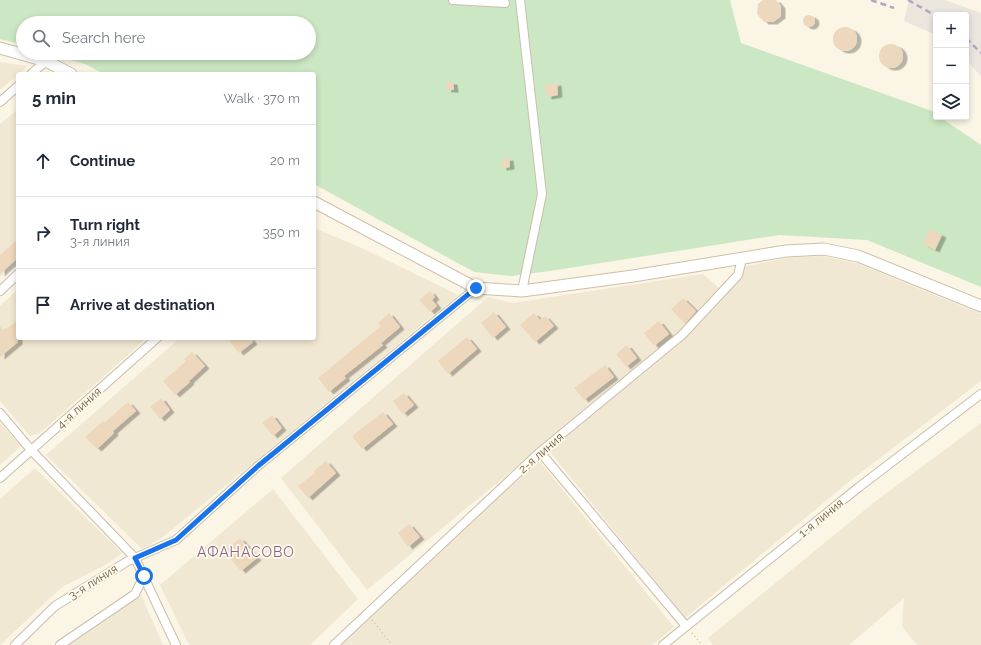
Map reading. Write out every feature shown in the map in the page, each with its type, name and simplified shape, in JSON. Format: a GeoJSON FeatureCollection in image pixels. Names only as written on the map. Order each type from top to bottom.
{"type":"FeatureCollection","features":[{"type":"Feature","properties":{"kind":"street"},"geometry":{"type":"LineString","coordinates":[[453,0],[505,3]]}},
{"type":"Feature","properties":{"kind":"street"},"geometry":{"type":"LineString","coordinates":[[520,0],[542,194],[522,291]]}},
{"type":"Feature","properties":{"kind":"street"},"geometry":{"type":"LineString","coordinates":[[0,48],[16,53]]}},
{"type":"Feature","properties":{"kind":"street"},"geometry":{"type":"LineString","coordinates":[[42,60],[67,72]]}},
{"type":"Feature","properties":{"kind":"street"},"geometry":{"type":"LineString","coordinates":[[34,72],[46,61]]}},
{"type":"Feature","properties":{"kind":"street"},"geometry":{"type":"LineString","coordinates":[[0,102],[16,88]]}},
{"type":"Feature","properties":{"kind":"street"},"geometry":{"type":"LineString","coordinates":[[316,203],[476,288],[522,291],[742,259],[786,251],[824,250],[858,256],[981,306]]}},
{"type":"Feature","properties":{"kind":"street","name":"2-я линия"},"geometry":{"type":"LineString","coordinates":[[334,645],[540,452],[682,334],[738,275],[742,259]]}},
{"type":"Feature","properties":{"kind":"street"},"geometry":{"type":"LineString","coordinates":[[0,291],[16,276]]}},
{"type":"Feature","properties":{"kind":"street","name":"3-я линия"},"geometry":{"type":"LineString","coordinates":[[15,645],[55,606],[128,561],[176,540],[258,466],[476,288]]}},
{"type":"Feature","properties":{"kind":"street","name":"4-я линия"},"geometry":{"type":"LineString","coordinates":[[0,478],[155,340]]}},
{"type":"Feature","properties":{"kind":"street","name":"1-я линия"},"geometry":{"type":"LineString","coordinates":[[663,645],[859,487],[981,394]]}},
{"type":"Feature","properties":{"kind":"street"},"geometry":{"type":"LineString","coordinates":[[0,413],[31,450],[135,558],[176,645]]}},
{"type":"Feature","properties":{"kind":"street"},"geometry":{"type":"LineString","coordinates":[[540,452],[686,626]]}},
{"type":"Feature","properties":{"kind":"street"},"geometry":{"type":"LineString","coordinates":[[60,645],[136,594],[144,576]]}},
{"type":"Feature","properties":{"kind":"path"},"geometry":{"type":"LineString","coordinates":[[366,614],[392,645]]}},
{"type":"Feature","properties":{"kind":"path"},"geometry":{"type":"LineString","coordinates":[[686,626],[702,645]]}},
{"type":"Feature","properties":{"kind":"shaded area"},"geometry":{"type":"Polygon","coordinates":[[[909,0],[945,0],[981,13],[981,76],[969,63],[969,12],[933,12],[933,34],[904,21],[909,0]]]}},
{"type":"Feature","properties":{"kind":"shaded area"},"geometry":{"type":"Polygon","coordinates":[[[0,62],[28,66],[21,72],[16,72],[16,76],[0,90],[0,62]]]}},
{"type":"Feature","properties":{"kind":"shaded area"},"geometry":{"type":"Polygon","coordinates":[[[16,111],[16,262],[0,277],[0,124],[16,111]]]}},
{"type":"Feature","properties":{"kind":"shaded area"},"geometry":{"type":"Polygon","coordinates":[[[316,229],[362,248],[458,295],[163,537],[142,549],[46,455],[178,340],[316,340],[316,229]]]}},
{"type":"Feature","properties":{"kind":"shaded area"},"geometry":{"type":"Polygon","coordinates":[[[823,256],[856,263],[981,314],[981,381],[851,480],[685,618],[547,448],[681,340],[741,278],[742,267],[787,258],[823,256]]]}},
{"type":"Feature","properties":{"kind":"shaded area"},"geometry":{"type":"Polygon","coordinates":[[[703,274],[719,288],[720,291],[681,332],[367,590],[281,478],[488,297],[512,303],[703,274]]]}},
{"type":"Feature","properties":{"kind":"shaded area"},"geometry":{"type":"Polygon","coordinates":[[[16,291],[16,340],[145,340],[40,433],[30,436],[0,401],[0,306],[16,291]]]}},
{"type":"Feature","properties":{"kind":"shaded area"},"geometry":{"type":"Polygon","coordinates":[[[0,423],[21,446],[0,465],[0,423]]]}},
{"type":"Feature","properties":{"kind":"shaded area"},"geometry":{"type":"Polygon","coordinates":[[[981,423],[981,645],[917,645],[902,626],[904,598],[849,645],[713,645],[708,638],[877,500],[981,423]]]}},
{"type":"Feature","properties":{"kind":"shaded area"},"geometry":{"type":"Polygon","coordinates":[[[536,457],[674,627],[652,645],[337,645],[536,457]]]}},
{"type":"Feature","properties":{"kind":"shaded area"},"geometry":{"type":"Polygon","coordinates":[[[35,468],[122,553],[109,563],[62,587],[0,645],[0,499],[35,468]]]}},
{"type":"Feature","properties":{"kind":"shaded area"},"geometry":{"type":"Polygon","coordinates":[[[273,489],[358,599],[310,645],[189,645],[160,585],[273,489]]]}},
{"type":"Feature","properties":{"kind":"shaded area"},"geometry":{"type":"Polygon","coordinates":[[[141,595],[163,645],[66,645],[141,595]]]}},
{"type":"Feature","properties":{"kind":"green space"},"geometry":{"type":"Polygon","coordinates":[[[0,0],[730,0],[741,43],[932,111],[933,120],[944,120],[981,145],[981,287],[867,240],[779,235],[511,276],[474,272],[316,185],[316,72],[100,72],[85,64],[72,60],[316,60],[316,16],[16,16],[16,43],[0,39],[0,0]]]}},
{"type":"Feature","properties":{"kind":"building"},"geometry":{"type":"Polygon","coordinates":[[[763,0],[776,0],[781,6],[781,16],[773,22],[764,22],[757,14],[758,4],[763,0]]]}},
{"type":"Feature","properties":{"kind":"building"},"geometry":{"type":"Polygon","coordinates":[[[807,15],[811,15],[815,21],[811,27],[807,27],[803,23],[803,19],[807,15]]]}},
{"type":"Feature","properties":{"kind":"building"},"geometry":{"type":"Polygon","coordinates":[[[845,27],[850,28],[856,34],[856,44],[850,50],[845,51],[840,50],[834,44],[833,39],[834,34],[840,28],[845,27]]]}},
{"type":"Feature","properties":{"kind":"building"},"geometry":{"type":"Polygon","coordinates":[[[891,44],[899,48],[903,56],[899,64],[891,68],[883,64],[879,56],[883,48],[891,44]]]}},
{"type":"Feature","properties":{"kind":"building"},"geometry":{"type":"Polygon","coordinates":[[[446,82],[453,82],[454,90],[447,90],[446,82]]]}},
{"type":"Feature","properties":{"kind":"building"},"geometry":{"type":"Polygon","coordinates":[[[557,83],[558,95],[547,97],[545,85],[557,83]]]}},
{"type":"Feature","properties":{"kind":"building"},"geometry":{"type":"Polygon","coordinates":[[[509,158],[510,167],[502,168],[502,159],[509,158]]]}},
{"type":"Feature","properties":{"kind":"building"},"geometry":{"type":"Polygon","coordinates":[[[929,229],[942,235],[935,250],[923,244],[929,229]]]}},
{"type":"Feature","properties":{"kind":"building"},"geometry":{"type":"Polygon","coordinates":[[[16,241],[16,260],[0,274],[0,255],[16,241]]]}},
{"type":"Feature","properties":{"kind":"building"},"geometry":{"type":"Polygon","coordinates":[[[430,291],[435,297],[432,300],[437,306],[430,312],[419,300],[430,291]]]}},
{"type":"Feature","properties":{"kind":"building"},"geometry":{"type":"Polygon","coordinates":[[[683,298],[696,311],[685,324],[671,309],[683,298]]]}},
{"type":"Feature","properties":{"kind":"building"},"geometry":{"type":"Polygon","coordinates":[[[494,312],[506,327],[493,338],[481,323],[494,312]]]}},
{"type":"Feature","properties":{"kind":"building"},"geometry":{"type":"Polygon","coordinates":[[[389,313],[400,327],[381,343],[383,345],[344,376],[346,378],[329,392],[318,378],[381,326],[378,323],[389,313]]]}},
{"type":"Feature","properties":{"kind":"building"},"geometry":{"type":"Polygon","coordinates":[[[534,313],[540,320],[545,316],[554,326],[535,342],[520,325],[534,313]]]}},
{"type":"Feature","properties":{"kind":"building"},"geometry":{"type":"Polygon","coordinates":[[[659,321],[669,334],[654,346],[644,333],[659,321]]]}},
{"type":"Feature","properties":{"kind":"building"},"geometry":{"type":"Polygon","coordinates":[[[16,322],[16,340],[18,340],[18,342],[0,357],[0,326],[4,331],[16,322]]]}},
{"type":"Feature","properties":{"kind":"building"},"geometry":{"type":"Polygon","coordinates":[[[467,337],[477,349],[448,374],[438,361],[467,337]]]}},
{"type":"Feature","properties":{"kind":"building"},"geometry":{"type":"Polygon","coordinates":[[[229,340],[252,340],[253,342],[239,353],[229,340]]]}},
{"type":"Feature","properties":{"kind":"building"},"geometry":{"type":"Polygon","coordinates":[[[627,345],[637,358],[626,367],[616,354],[627,345]]]}},
{"type":"Feature","properties":{"kind":"building"},"geometry":{"type":"Polygon","coordinates":[[[192,352],[205,366],[175,395],[163,381],[186,361],[184,359],[192,352]]]}},
{"type":"Feature","properties":{"kind":"building"},"geometry":{"type":"Polygon","coordinates":[[[605,365],[614,377],[584,400],[574,388],[605,365]]]}},
{"type":"Feature","properties":{"kind":"building"},"geometry":{"type":"Polygon","coordinates":[[[404,393],[414,405],[403,414],[393,401],[404,393]]]}},
{"type":"Feature","properties":{"kind":"building"},"geometry":{"type":"Polygon","coordinates":[[[161,398],[170,410],[160,419],[150,407],[161,398]]]}},
{"type":"Feature","properties":{"kind":"building"},"geometry":{"type":"Polygon","coordinates":[[[128,402],[136,411],[113,431],[114,433],[97,449],[85,437],[128,402]]]}},
{"type":"Feature","properties":{"kind":"building"},"geometry":{"type":"Polygon","coordinates":[[[383,412],[393,424],[362,449],[352,436],[383,412]]]}},
{"type":"Feature","properties":{"kind":"building"},"geometry":{"type":"Polygon","coordinates":[[[272,415],[282,428],[273,436],[262,423],[272,415]]]}},
{"type":"Feature","properties":{"kind":"building"},"geometry":{"type":"Polygon","coordinates":[[[326,461],[336,473],[308,498],[298,486],[315,473],[314,471],[326,461]]]}},
{"type":"Feature","properties":{"kind":"building"},"geometry":{"type":"Polygon","coordinates":[[[409,524],[420,537],[408,547],[398,533],[409,524]]]}},
{"type":"Feature","properties":{"kind":"building"},"geometry":{"type":"Polygon","coordinates":[[[240,538],[257,558],[241,571],[224,551],[240,538]]]}},
{"type":"Feature","properties":{"kind":"railway"},"geometry":{"type":"LineString","coordinates":[[871,0],[894,8]]}},
{"type":"Feature","properties":{"kind":"railway"},"geometry":{"type":"LineString","coordinates":[[908,0],[933,14]]}},
{"type":"Feature","properties":{"kind":"railway"},"geometry":{"type":"LineString","coordinates":[[969,41],[981,53]]}},
{"type":"Feature","properties":{"kind":"district","name":"АФАНАСОВО"},"geometry":{"type":"Point","coordinates":[246,552]}},
{"type":"Feature","properties":{"kind":"route"},"geometry":{"type":"LineString","coordinates":[[144,576],[135,558],[176,540],[258,466],[476,288]]}}]}
